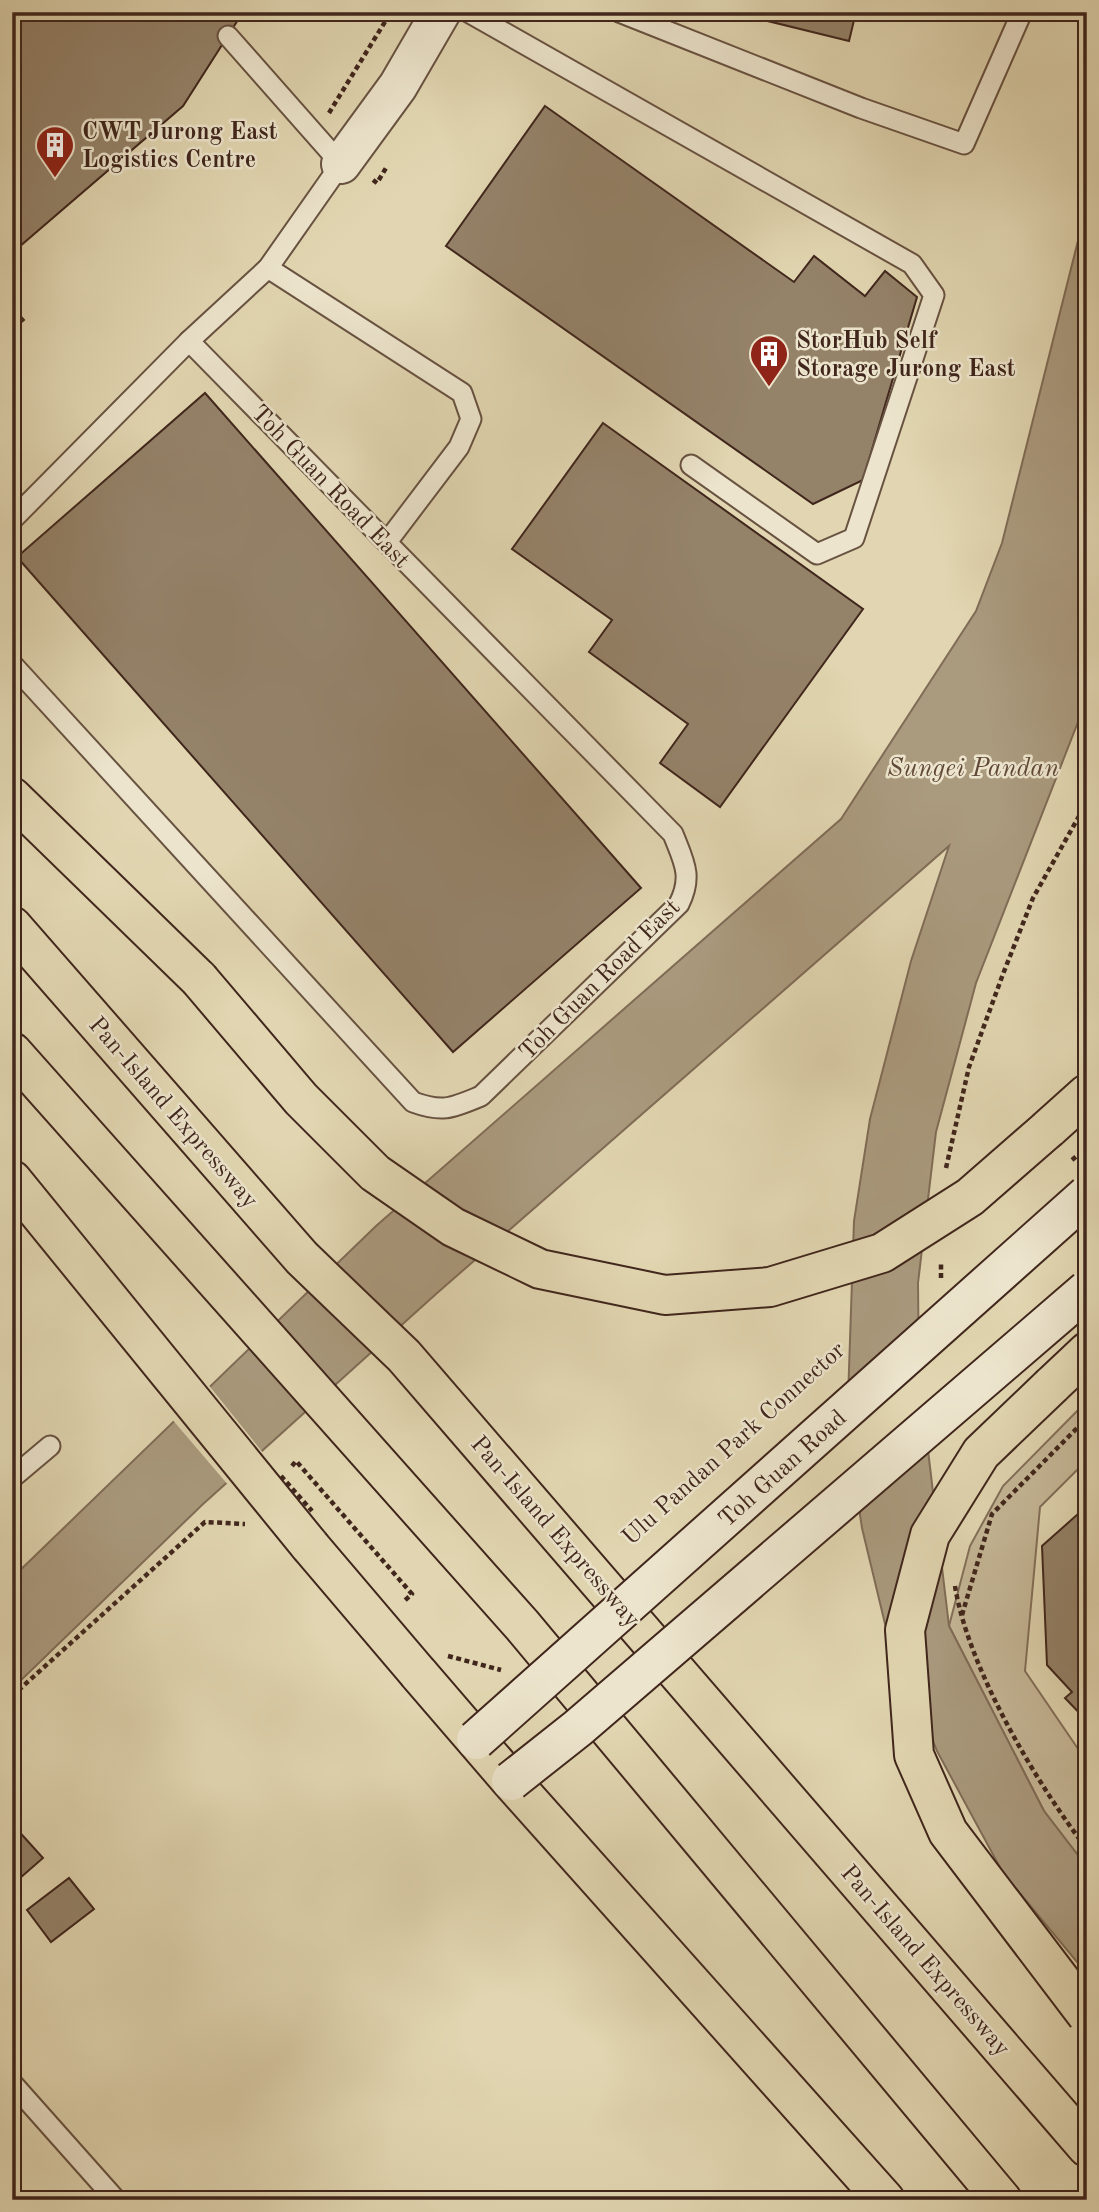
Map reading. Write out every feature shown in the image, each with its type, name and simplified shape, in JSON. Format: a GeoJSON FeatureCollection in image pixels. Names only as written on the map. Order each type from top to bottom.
{"type":"FeatureCollection","features":[{"type":"Feature","properties":{"kind":"highway"},"geometry":{"type":"LineString","coordinates":[[12,797],[199,979],[301,1099],[375,1173],[453,1227],[540,1269],[665,1296],[770,1287],[882,1254],[970,1197],[1087,1094]]}},
{"type":"Feature","properties":{"kind":"highway","name":"Pan-Island Expressway"},"geometry":{"type":"LineString","coordinates":[[12,926],[302,1258],[404,1356],[1087,2147]]}},
{"type":"Feature","properties":{"kind":"highway"},"geometry":{"type":"LineString","coordinates":[[12,1052],[522,1625],[1002,2200]]}},
{"type":"Feature","properties":{"kind":"highway"},"geometry":{"type":"LineString","coordinates":[[12,1180],[310,1546],[511,1781],[885,2200]]}},
{"type":"Feature","properties":{"kind":"highway"},"geometry":{"type":"LineString","coordinates":[[1087,1352],[981,1452],[930,1535],[905,1630],[914,1755],[948,1832],[1087,2015]]}},
{"type":"Feature","properties":{"kind":"main road"},"geometry":{"type":"LineString","coordinates":[[341,164],[398,86],[441,12]]}},
{"type":"Feature","properties":{"kind":"main road","name":"Toh Guan Road"},"geometry":{"type":"LineString","coordinates":[[476,1740],[1076,1180]]}},
{"type":"Feature","properties":{"kind":"main road"},"geometry":{"type":"LineString","coordinates":[[511,1781],[588,1719],[1087,1290]]}},
{"type":"Feature","properties":{"kind":"lane"},"geometry":{"type":"LineString","coordinates":[[468,12],[912,264],[934,295],[854,538],[817,554],[691,465]]}},
{"type":"Feature","properties":{"kind":"lane"},"geometry":{"type":"LineString","coordinates":[[619,12],[861,108],[964,144],[1022,12]]}},
{"type":"Feature","properties":{"kind":"lane"},"geometry":{"type":"LineString","coordinates":[[12,520],[189,341],[268,268],[341,164],[228,36]]}},
{"type":"Feature","properties":{"kind":"lane"},"geometry":{"type":"LineString","coordinates":[[268,268],[462,393],[471,419],[458,447],[387,542]]}},
{"type":"Feature","properties":{"kind":"lane","name":"Toh Guan Road East"},"geometry":{"type":"LineString","coordinates":[[12,664],[413,1102],[436,1110],[453,1108],[481,1096],[679,904],[688,886],[686,867],[673,834],[189,341]]}},
{"type":"Feature","properties":{"kind":"lane"},"geometry":{"type":"LineString","coordinates":[[12,1478],[50,1447]]}},
{"type":"Feature","properties":{"kind":"lane"},"geometry":{"type":"LineString","coordinates":[[12,2083],[116,2200]]}},
{"type":"Feature","properties":{"kind":"path"},"geometry":{"type":"LineString","coordinates":[[315,135],[391,12]]}},
{"type":"Feature","properties":{"kind":"path"},"geometry":{"type":"LineString","coordinates":[[946,1178],[969,1067],[999,985],[1033,898],[1087,802]]}},
{"type":"Feature","properties":{"kind":"path"},"geometry":{"type":"LineString","coordinates":[[1076,1180],[1087,1147]]}},
{"type":"Feature","properties":{"kind":"path"},"geometry":{"type":"LineString","coordinates":[[940,1288],[942,1247]]}},
{"type":"Feature","properties":{"kind":"path"},"geometry":{"type":"LineString","coordinates":[[941,1261],[951,1252]]}},
{"type":"Feature","properties":{"kind":"path"},"geometry":{"type":"LineString","coordinates":[[931,1288],[952,1269]]}},
{"type":"Feature","properties":{"kind":"path"},"geometry":{"type":"LineString","coordinates":[[961,1620],[992,1514],[1087,1418]]}},
{"type":"Feature","properties":{"kind":"path"},"geometry":{"type":"LineString","coordinates":[[281,1476],[318,1518]]}},
{"type":"Feature","properties":{"kind":"path"},"geometry":{"type":"LineString","coordinates":[[12,1696],[205,1522],[252,1525]]}},
{"type":"Feature","properties":{"kind":"path"},"geometry":{"type":"LineString","coordinates":[[954,1580],[961,1620],[1001,1709],[1053,1804],[1087,1849]]}},
{"type":"Feature","properties":{"kind":"path"},"geometry":{"type":"LineString","coordinates":[[438,1654],[506,1672]]}},
{"type":"Feature","properties":{"kind":"shaded area"},"geometry":{"type":"Polygon","coordinates":[[[1087,1401],[1087,1460],[1040,1507],[1025,1671],[1087,1762],[1087,1867],[1044,1811],[949,1626],[970,1546],[1003,1486],[1087,1401]]]}},
{"type":"Feature","properties":{"kind":"water","name":"Sungei Pandan"},"geometry":{"type":"Polygon","coordinates":[[[1087,205],[1087,699],[976,983],[936,1132],[918,1283],[919,1375],[949,1626],[1044,1811],[1087,1867],[1087,1974],[1003,1873],[937,1751],[886,1628],[862,1528],[847,1429],[854,1221],[870,1119],[911,961],[949,846],[436,1294],[202,1505],[12,1689],[12,1578],[376,1226],[841,819],[976,611],[1002,543],[1087,205]]]}},
{"type":"Feature","properties":{"kind":"pier"},"geometry":{"type":"Polygon","coordinates":[[[922,1321],[922,1375],[932,1445],[856,1510],[844,1430],[922,1321]]]}},
{"type":"Feature","properties":{"kind":"pier"},"geometry":{"type":"Polygon","coordinates":[[[207,1383],[264,1454],[229,1486],[171,1418],[207,1383]]]}},
{"type":"Feature","properties":{"kind":"building","name":"CWT Jurong East Logistics Centre"},"geometry":{"type":"Polygon","coordinates":[[[12,12],[243,12],[183,106],[12,253],[12,12]]]}},
{"type":"Feature","properties":{"kind":"building"},"geometry":{"type":"Polygon","coordinates":[[[731,12],[856,12],[849,41],[731,12]]]}},
{"type":"Feature","properties":{"kind":"building","name":"StorHub Self Storage Jurong East"},"geometry":{"type":"Polygon","coordinates":[[[545,106],[794,282],[814,256],[865,296],[885,271],[917,297],[863,480],[813,504],[446,246],[545,106]]]}},
{"type":"Feature","properties":{"kind":"building"},"geometry":{"type":"Polygon","coordinates":[[[12,307],[24,320],[12,330],[12,307]]]}},
{"type":"Feature","properties":{"kind":"building"},"geometry":{"type":"Polygon","coordinates":[[[205,393],[641,888],[453,1052],[17,557],[205,393]]]}},
{"type":"Feature","properties":{"kind":"building"},"geometry":{"type":"Polygon","coordinates":[[[603,423],[863,609],[720,807],[660,763],[688,724],[589,652],[612,620],[512,549],[603,423]]]}},
{"type":"Feature","properties":{"kind":"building"},"geometry":{"type":"Polygon","coordinates":[[[1087,1506],[1087,1646],[1082,1650],[1087,1655],[1087,1721],[1065,1698],[1072,1692],[1047,1665],[1042,1546],[1087,1506]]]}},
{"type":"Feature","properties":{"kind":"building"},"geometry":{"type":"Polygon","coordinates":[[[14,1826],[43,1858],[12,1885],[12,1828],[14,1826]]]}},
{"type":"Feature","properties":{"kind":"building"},"geometry":{"type":"Polygon","coordinates":[[[69,1878],[94,1909],[51,1942],[27,1910],[69,1878]]]}},
{"type":"Feature","properties":{"kind":"place","name":"CWT Jurong East Logistics Centre"},"geometry":{"type":"Point","coordinates":[55,179]}},
{"type":"Feature","properties":{"kind":"place","name":"StorHub Self Storage Jurong East"},"geometry":{"type":"Point","coordinates":[769,388]}}]}
